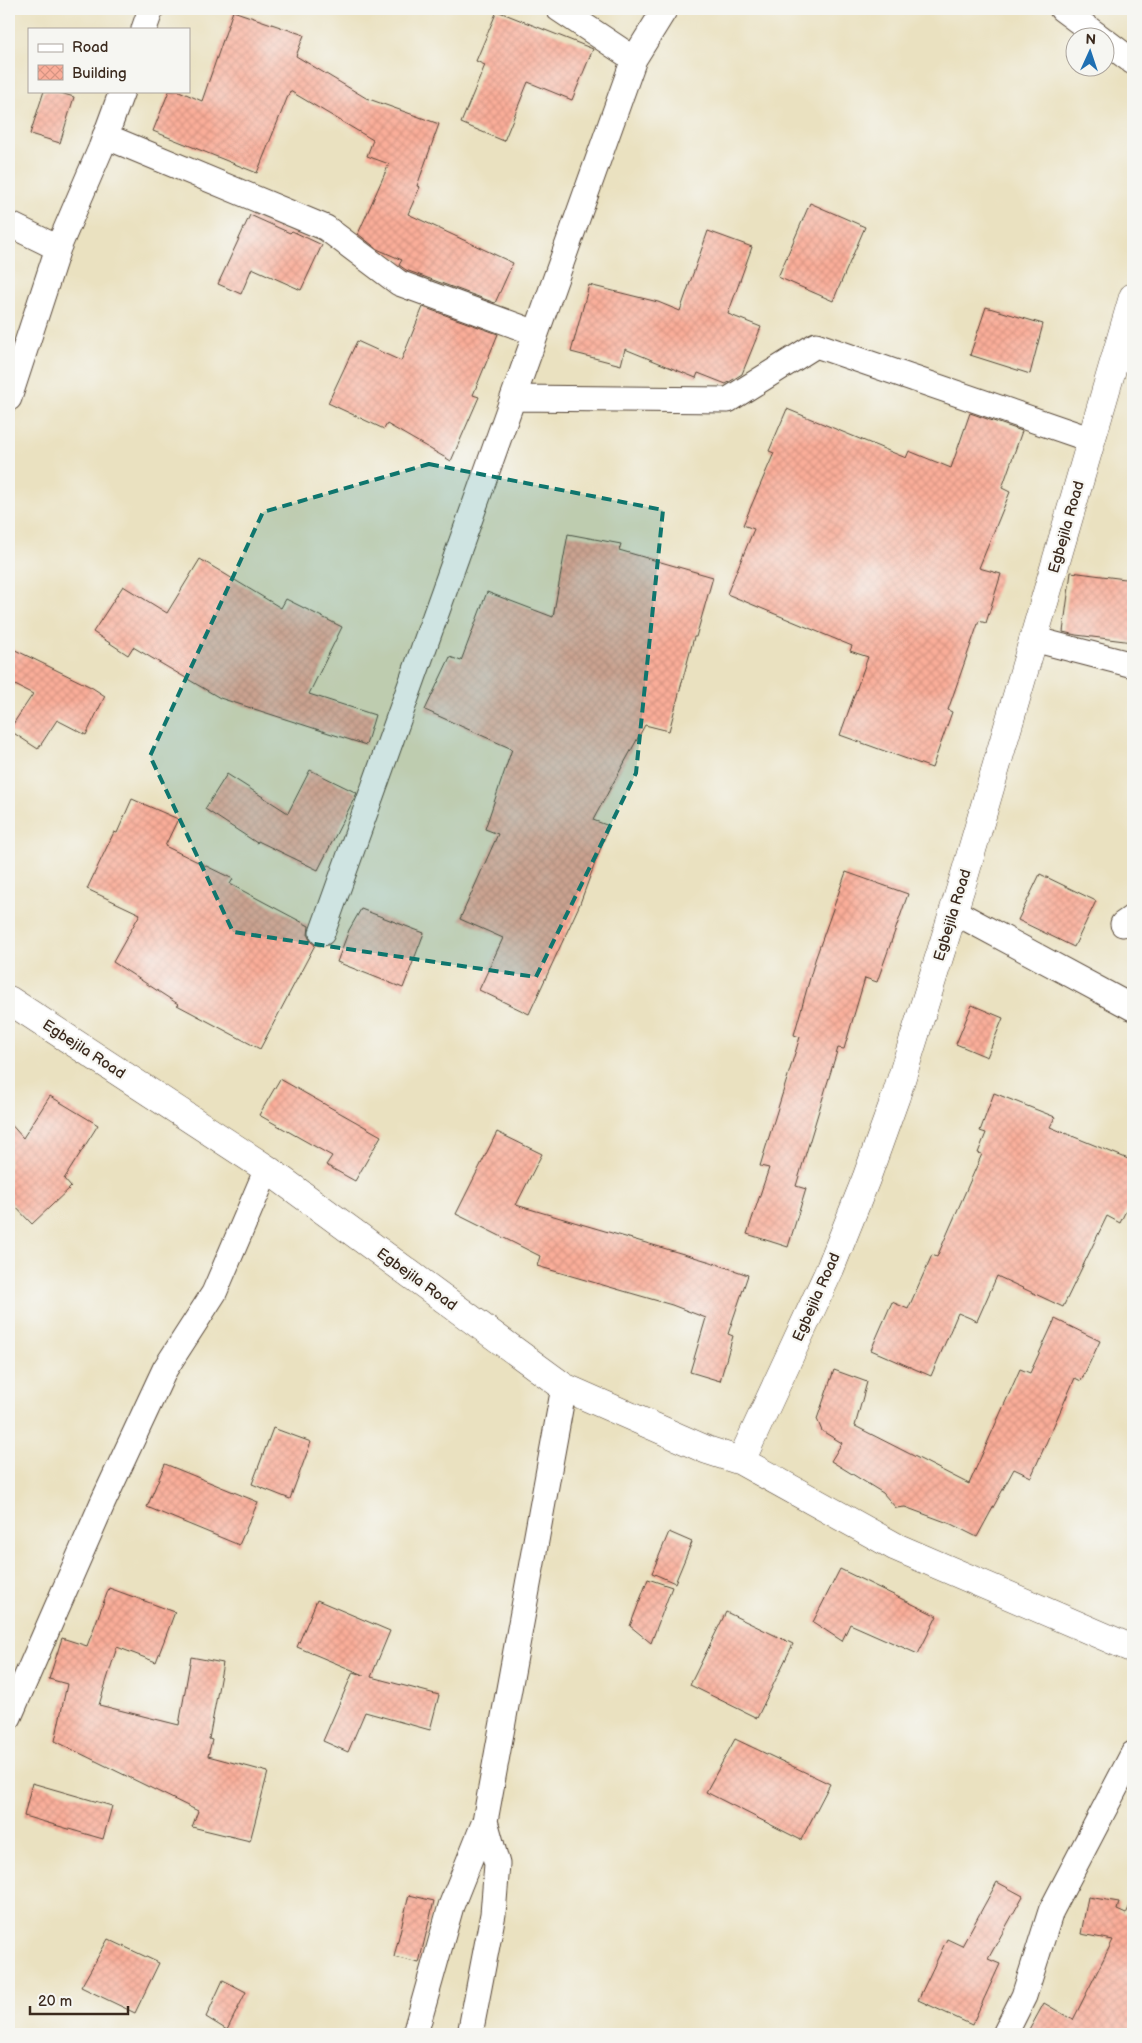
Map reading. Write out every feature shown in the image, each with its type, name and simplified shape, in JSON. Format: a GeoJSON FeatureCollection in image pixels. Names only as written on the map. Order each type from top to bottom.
{"type":"FeatureCollection","features":[{"type":"Feature","properties":{"kind":"street"},"geometry":{"type":"LineString","coordinates":[[144,28],[152,9]]}},
{"type":"Feature","properties":{"kind":"street"},"geometry":{"type":"LineString","coordinates":[[559,9],[634,59]]}},
{"type":"Feature","properties":{"kind":"street"},"geometry":{"type":"LineString","coordinates":[[322,933],[634,59],[665,9]]}},
{"type":"Feature","properties":{"kind":"street"},"geometry":{"type":"LineString","coordinates":[[1062,9],[1088,28]]}},
{"type":"Feature","properties":{"kind":"street"},"geometry":{"type":"LineString","coordinates":[[1114,48],[1133,62]]}},
{"type":"Feature","properties":{"kind":"street"},"geometry":{"type":"LineString","coordinates":[[9,398],[58,248],[122,92]]}},
{"type":"Feature","properties":{"kind":"street"},"geometry":{"type":"LineString","coordinates":[[105,136],[326,228],[399,283],[536,333]]}},
{"type":"Feature","properties":{"kind":"street"},"geometry":{"type":"LineString","coordinates":[[9,224],[58,248]]}},
{"type":"Feature","properties":{"kind":"street","name":"Egbejila Road"},"geometry":{"type":"LineString","coordinates":[[9,1000],[267,1169],[564,1387],[707,1450],[741,1460],[830,1269],[866,1179],[896,1096],[1034,639],[1133,297]]}},
{"type":"Feature","properties":{"kind":"street"},"geometry":{"type":"LineString","coordinates":[[513,398],[728,400],[816,345],[1092,440]]}},
{"type":"Feature","properties":{"kind":"street"},"geometry":{"type":"LineString","coordinates":[[1034,639],[1133,665]]}},
{"type":"Feature","properties":{"kind":"street"},"geometry":{"type":"LineString","coordinates":[[953,911],[1133,1008]]}},
{"type":"Feature","properties":{"kind":"street"},"geometry":{"type":"LineString","coordinates":[[9,1717],[103,1502],[161,1378],[214,1293],[267,1169]]}},
{"type":"Feature","properties":{"kind":"street"},"geometry":{"type":"LineString","coordinates":[[415,2034],[451,1906],[485,1821],[564,1387]]}},
{"type":"Feature","properties":{"kind":"street"},"geometry":{"type":"LineString","coordinates":[[741,1460],[896,1547],[1133,1649]]}},
{"type":"Feature","properties":{"kind":"street"},"geometry":{"type":"LineString","coordinates":[[1005,2034],[1024,1996],[1051,1911],[1133,1754]]}},
{"type":"Feature","properties":{"kind":"street"},"geometry":{"type":"LineString","coordinates":[[470,2034],[493,1914],[497,1864],[485,1821]]}},
{"type":"Feature","properties":{"kind":"highlighted area"},"geometry":{"type":"Polygon","coordinates":[[[429,464],[663,510],[636,773],[536,977],[233,932],[150,756],[263,512],[429,464]]]}},
{"type":"Feature","properties":{"kind":"building"},"geometry":{"type":"Polygon","coordinates":[[[233,11],[304,35],[296,56],[366,98],[439,124],[417,186],[420,187],[408,214],[513,263],[495,303],[406,270],[399,265],[402,260],[377,249],[358,234],[389,164],[367,156],[373,140],[290,91],[257,173],[153,131],[169,92],[181,92],[202,101],[233,11]]]}},
{"type":"Feature","properties":{"kind":"building"},"geometry":{"type":"Polygon","coordinates":[[[497,11],[593,49],[572,100],[528,82],[504,141],[461,123],[485,65],[476,61],[497,11]]]}},
{"type":"Feature","properties":{"kind":"building"},"geometry":{"type":"Polygon","coordinates":[[[44,92],[57,92],[74,97],[60,143],[30,134],[44,92]]]}},
{"type":"Feature","properties":{"kind":"building"},"geometry":{"type":"Polygon","coordinates":[[[810,203],[865,227],[833,301],[778,277],[810,203]]]}},
{"type":"Feature","properties":{"kind":"building"},"geometry":{"type":"Polygon","coordinates":[[[250,215],[322,245],[301,290],[252,268],[241,294],[218,284],[250,215]]]}},
{"type":"Feature","properties":{"kind":"building"},"geometry":{"type":"Polygon","coordinates":[[[708,231],[752,247],[728,314],[761,327],[742,374],[726,384],[698,373],[696,378],[625,349],[621,365],[571,352],[589,285],[658,302],[680,311],[708,231]]]}},
{"type":"Feature","properties":{"kind":"building"},"geometry":{"type":"Polygon","coordinates":[[[423,307],[498,334],[473,395],[479,397],[451,461],[387,424],[384,429],[328,403],[357,341],[401,361],[423,307]]]}},
{"type":"Feature","properties":{"kind":"building"},"geometry":{"type":"Polygon","coordinates":[[[986,307],[1043,324],[1030,374],[970,355],[986,307]]]}},
{"type":"Feature","properties":{"kind":"building"},"geometry":{"type":"Polygon","coordinates":[[[787,409],[906,458],[909,451],[951,468],[970,413],[1022,431],[1002,488],[1010,492],[979,568],[1001,574],[986,623],[979,621],[948,710],[952,712],[932,768],[840,735],[868,657],[850,651],[852,646],[727,594],[754,529],[743,525],[774,453],[769,451],[787,409]]]}},
{"type":"Feature","properties":{"kind":"building"},"geometry":{"type":"Polygon","coordinates":[[[568,534],[621,544],[619,550],[713,577],[696,637],[694,637],[669,731],[645,725],[593,820],[609,826],[579,906],[529,1014],[479,990],[503,938],[460,919],[498,834],[485,829],[512,749],[425,710],[450,657],[461,661],[487,592],[553,617],[568,534]]]}},
{"type":"Feature","properties":{"kind":"building"},"geometry":{"type":"Polygon","coordinates":[[[200,559],[281,608],[286,599],[342,627],[309,694],[375,715],[366,745],[220,698],[133,647],[128,655],[93,632],[123,586],[167,613],[200,559]]]}},
{"type":"Feature","properties":{"kind":"building"},"geometry":{"type":"Polygon","coordinates":[[[1071,572],[1133,580],[1133,642],[1063,632],[1071,572]]]}},
{"type":"Feature","properties":{"kind":"building"},"geometry":{"type":"Polygon","coordinates":[[[9,647],[91,687],[105,696],[86,735],[57,720],[38,749],[9,730],[33,694],[9,682],[9,647]]]}},
{"type":"Feature","properties":{"kind":"building"},"geometry":{"type":"Polygon","coordinates":[[[310,770],[357,793],[318,870],[258,841],[257,843],[205,809],[227,774],[288,813],[310,770]]]}},
{"type":"Feature","properties":{"kind":"building"},"geometry":{"type":"Polygon","coordinates":[[[132,799],[178,819],[165,846],[233,879],[230,884],[309,926],[308,936],[315,945],[260,1049],[177,1005],[113,962],[140,914],[87,889],[114,832],[117,833],[132,799]]]}},
{"type":"Feature","properties":{"kind":"building"},"geometry":{"type":"Polygon","coordinates":[[[846,872],[908,894],[877,982],[865,978],[844,1049],[838,1048],[796,1186],[806,1189],[788,1247],[747,1234],[769,1168],[760,1166],[800,1037],[794,1035],[815,960],[846,872]]]}},
{"type":"Feature","properties":{"kind":"building"},"geometry":{"type":"Polygon","coordinates":[[[1040,874],[1096,901],[1074,947],[1018,920],[1040,874]]]}},
{"type":"Feature","properties":{"kind":"building"},"geometry":{"type":"Polygon","coordinates":[[[361,909],[424,933],[403,988],[337,962],[349,930],[361,909]]]}},
{"type":"Feature","properties":{"kind":"building"},"geometry":{"type":"Polygon","coordinates":[[[972,1005],[1003,1018],[987,1057],[956,1044],[972,1005]]]}},
{"type":"Feature","properties":{"kind":"building"},"geometry":{"type":"Polygon","coordinates":[[[280,1079],[381,1136],[355,1181],[326,1165],[332,1156],[259,1115],[280,1079]]]}},
{"type":"Feature","properties":{"kind":"building"},"geometry":{"type":"Polygon","coordinates":[[[994,1093],[1055,1117],[1050,1127],[1133,1161],[1133,1196],[1120,1223],[1107,1216],[1063,1307],[997,1276],[977,1321],[958,1313],[931,1376],[871,1350],[892,1302],[908,1309],[932,1255],[937,1257],[982,1154],[978,1153],[986,1133],[980,1131],[994,1093]]]}},
{"type":"Feature","properties":{"kind":"building"},"geometry":{"type":"Polygon","coordinates":[[[50,1096],[98,1125],[64,1179],[71,1187],[32,1224],[9,1200],[9,1122],[23,1138],[50,1096]]]}},
{"type":"Feature","properties":{"kind":"building"},"geometry":{"type":"Polygon","coordinates":[[[497,1132],[542,1154],[516,1205],[711,1262],[748,1275],[728,1334],[733,1336],[720,1381],[690,1372],[706,1318],[672,1305],[537,1266],[540,1256],[456,1214],[497,1132]]]}},
{"type":"Feature","properties":{"kind":"building"},"geometry":{"type":"Polygon","coordinates":[[[1055,1319],[1100,1341],[1081,1381],[1075,1378],[1031,1477],[1014,1469],[977,1537],[951,1524],[905,1507],[896,1508],[883,1493],[831,1461],[842,1443],[822,1431],[817,1419],[834,1370],[867,1382],[855,1426],[969,1484],[1020,1369],[1030,1373],[1055,1319]]]}},
{"type":"Feature","properties":{"kind":"building"},"geometry":{"type":"Polygon","coordinates":[[[273,1428],[311,1442],[290,1499],[252,1484],[273,1428]]]}},
{"type":"Feature","properties":{"kind":"building"},"geometry":{"type":"Polygon","coordinates":[[[165,1464],[258,1502],[239,1545],[147,1507],[165,1464]]]}},
{"type":"Feature","properties":{"kind":"building"},"geometry":{"type":"Polygon","coordinates":[[[669,1532],[692,1542],[675,1583],[652,1573],[669,1532]]]}},
{"type":"Feature","properties":{"kind":"building"},"geometry":{"type":"Polygon","coordinates":[[[840,1569],[937,1616],[918,1654],[850,1624],[842,1641],[813,1622],[840,1569]]]}},
{"type":"Feature","properties":{"kind":"building"},"geometry":{"type":"Polygon","coordinates":[[[648,1579],[672,1587],[651,1643],[630,1626],[648,1579]]]}},
{"type":"Feature","properties":{"kind":"building"},"geometry":{"type":"Polygon","coordinates":[[[109,1588],[175,1612],[156,1662],[117,1647],[99,1705],[179,1725],[191,1657],[223,1663],[209,1739],[212,1740],[208,1756],[268,1772],[250,1841],[192,1827],[198,1811],[55,1741],[67,1684],[49,1679],[62,1638],[87,1646],[109,1588]]]}},
{"type":"Feature","properties":{"kind":"building"},"geometry":{"type":"Polygon","coordinates":[[[317,1600],[390,1631],[371,1677],[439,1695],[430,1730],[365,1712],[348,1752],[323,1741],[353,1672],[364,1675],[297,1647],[317,1600]]]}},
{"type":"Feature","properties":{"kind":"building"},"geometry":{"type":"Polygon","coordinates":[[[726,1612],[793,1644],[757,1718],[690,1685],[726,1612]]]}},
{"type":"Feature","properties":{"kind":"building"},"geometry":{"type":"Polygon","coordinates":[[[735,1739],[830,1784],[801,1840],[706,1792],[735,1739]]]}},
{"type":"Feature","properties":{"kind":"building"},"geometry":{"type":"Polygon","coordinates":[[[32,1783],[112,1806],[103,1839],[24,1816],[32,1783]]]}},
{"type":"Feature","properties":{"kind":"building"},"geometry":{"type":"Polygon","coordinates":[[[997,1882],[1023,1896],[988,1959],[1000,1964],[972,2025],[918,2000],[947,1939],[962,1946],[997,1882]]]}},
{"type":"Feature","properties":{"kind":"building"},"geometry":{"type":"Polygon","coordinates":[[[409,1895],[434,1901],[419,1963],[394,1957],[409,1895]]]}},
{"type":"Feature","properties":{"kind":"building"},"geometry":{"type":"Polygon","coordinates":[[[1088,1897],[1119,1902],[1117,1910],[1126,1914],[1133,1899],[1133,2034],[1027,2034],[1044,2003],[1073,2020],[1113,1940],[1081,1934],[1088,1897]]]}},
{"type":"Feature","properties":{"kind":"building"},"geometry":{"type":"Polygon","coordinates":[[[108,1939],[159,1963],[135,2013],[81,1987],[108,1939]]]}},
{"type":"Feature","properties":{"kind":"building"},"geometry":{"type":"Polygon","coordinates":[[[223,1980],[246,1992],[227,2030],[206,2017],[223,1980]]]}}]}
